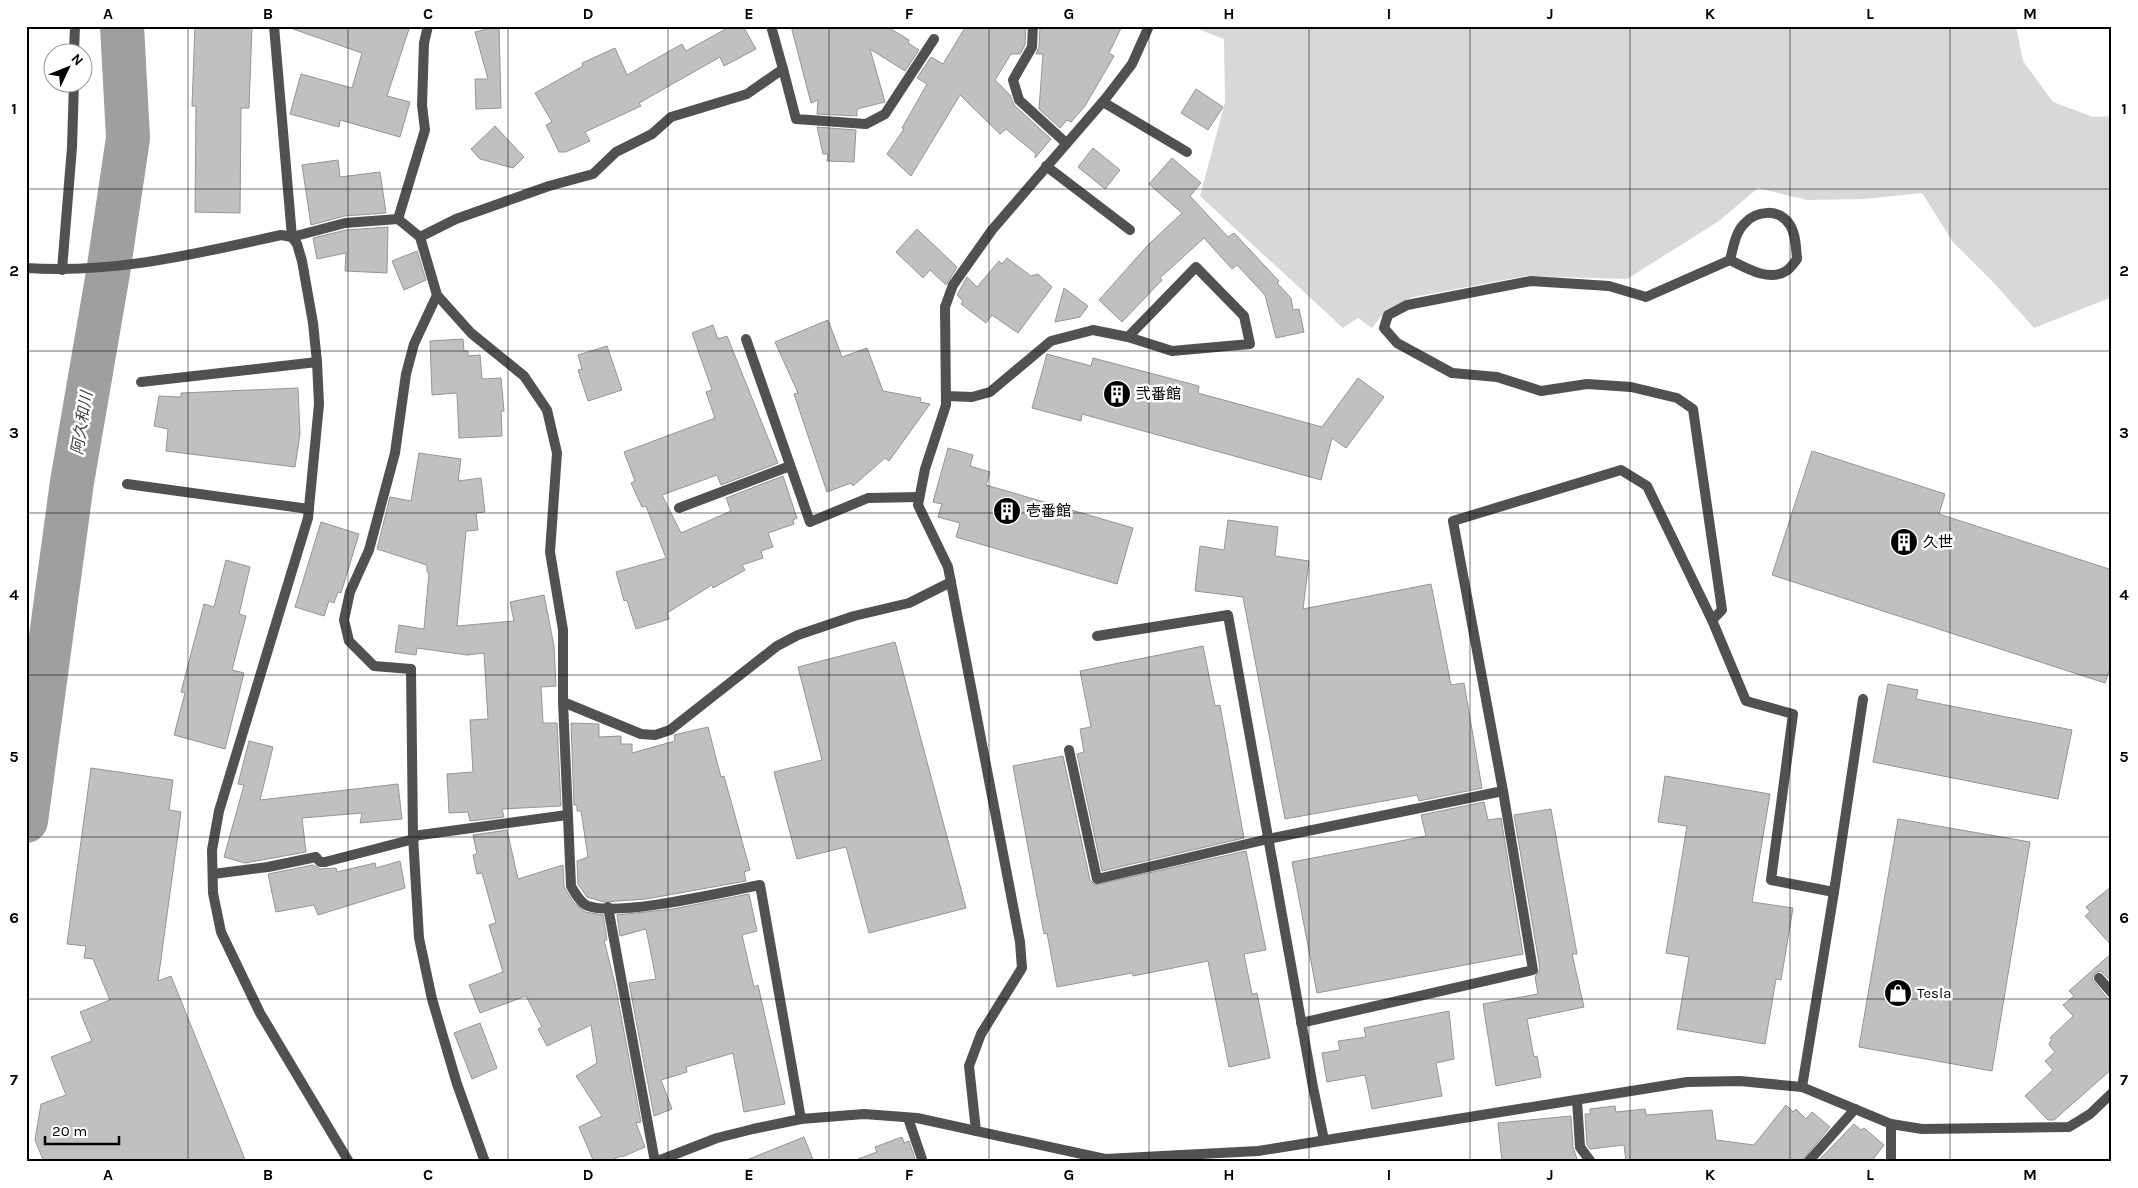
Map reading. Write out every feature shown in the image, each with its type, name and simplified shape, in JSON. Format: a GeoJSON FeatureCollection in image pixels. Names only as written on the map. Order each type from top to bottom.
{"type":"FeatureCollection","features":[{"type":"Feature","properties":{"kind":"street"},"geometry":{"type":"LineString","coordinates":[[74,42],[75,26]]}},
{"type":"Feature","properties":{"kind":"street"},"geometry":{"type":"LineString","coordinates":[[274,26],[292,237],[297,244],[302,261],[313,323],[319,404],[308,518],[219,811],[212,850],[213,893],[221,932],[260,1013],[350,1162]]}},
{"type":"Feature","properties":{"kind":"street"},"geometry":{"type":"LineString","coordinates":[[398,219],[425,130],[422,105],[423,70],[424,43],[428,26]]}},
{"type":"Feature","properties":{"kind":"street"},"geometry":{"type":"LineString","coordinates":[[771,26],[796,119],[866,124],[885,114],[934,38]]}},
{"type":"Feature","properties":{"kind":"street"},"geometry":{"type":"LineString","coordinates":[[1033,26],[1032,47],[1013,80],[1019,100],[1066,143]]}},
{"type":"Feature","properties":{"kind":"street"},"geometry":{"type":"LineString","coordinates":[[976,1131],[969,1066],[980,1034],[1022,968],[1020,942],[948,567],[918,505],[925,469],[946,405],[945,307],[953,285],[992,230],[1103,102],[1132,64],[1149,26]]}},
{"type":"Feature","properties":{"kind":"street"},"geometry":{"type":"LineString","coordinates":[[420,237],[456,219],[549,186],[593,174],[616,152],[652,134],[671,117],[747,94],[783,69]]}},
{"type":"Feature","properties":{"kind":"street"},"geometry":{"type":"LineString","coordinates":[[62,270],[72,147],[74,92]]}},
{"type":"Feature","properties":{"kind":"street"},"geometry":{"type":"LineString","coordinates":[[1103,102],[1187,152]]}},
{"type":"Feature","properties":{"kind":"street"},"geometry":{"type":"LineString","coordinates":[[1046,166],[1130,230]]}},
{"type":"Feature","properties":{"kind":"street"},"geometry":{"type":"LineString","coordinates":[[1759,213],[1776,213],[1790,224],[1796,240],[1797,260],[1786,271],[1770,276],[1750,270],[1730,260],[1734,243],[1743,224],[1759,213]]}},
{"type":"Feature","properties":{"kind":"street"},"geometry":{"type":"LineString","coordinates":[[26,268],[80,270],[129,266],[281,235],[292,237],[345,223],[398,219],[420,237],[437,294],[471,333],[524,376],[547,410],[557,453],[550,552],[563,630],[563,702],[571,886],[579,899],[588,906],[630,908],[760,885],[801,1119]]}},
{"type":"Feature","properties":{"kind":"street"},"geometry":{"type":"LineString","coordinates":[[1712,620],[1722,610],[1694,409],[1677,398],[1631,387],[1586,384],[1541,391],[1497,377],[1452,373],[1397,343],[1384,328],[1388,315],[1407,304],[1531,280],[1609,286],[1646,297],[1730,260]]}},
{"type":"Feature","properties":{"kind":"street"},"geometry":{"type":"LineString","coordinates":[[946,396],[972,397],[990,392],[1051,341],[1092,330],[1128,337],[1172,351],[1250,344],[1244,316],[1196,267],[1128,337]]}},
{"type":"Feature","properties":{"kind":"street"},"geometry":{"type":"LineString","coordinates":[[437,294],[414,344],[406,374],[395,453],[369,550],[350,592],[344,620],[349,642],[374,666],[411,669],[413,837],[419,938],[432,999],[456,1084],[485,1162]]}},
{"type":"Feature","properties":{"kind":"street"},"geometry":{"type":"LineString","coordinates":[[746,339],[810,522],[868,498],[919,497]]}},
{"type":"Feature","properties":{"kind":"street"},"geometry":{"type":"LineString","coordinates":[[141,382],[317,362]]}},
{"type":"Feature","properties":{"kind":"street"},"geometry":{"type":"LineString","coordinates":[[679,508],[790,466]]}},
{"type":"Feature","properties":{"kind":"street"},"geometry":{"type":"LineString","coordinates":[[1302,1023],[1533,970],[1503,790],[1453,521],[1621,470],[1647,486],[1712,620],[1746,701],[1793,714],[1771,880],[1834,892]]}},
{"type":"Feature","properties":{"kind":"street"},"geometry":{"type":"LineString","coordinates":[[127,484],[309,508]]}},
{"type":"Feature","properties":{"kind":"street"},"geometry":{"type":"LineString","coordinates":[[563,702],[641,734],[654,735],[670,730],[777,646],[798,635],[854,616],[909,603],[951,582]]}},
{"type":"Feature","properties":{"kind":"street"},"geometry":{"type":"LineString","coordinates":[[1097,636],[1228,614],[1324,1140]]}},
{"type":"Feature","properties":{"kind":"street"},"geometry":{"type":"LineString","coordinates":[[1802,1087],[1863,699]]}},
{"type":"Feature","properties":{"kind":"street"},"geometry":{"type":"LineString","coordinates":[[1069,750],[1097,879],[1268,839],[1503,790]]}},
{"type":"Feature","properties":{"kind":"street"},"geometry":{"type":"LineString","coordinates":[[213,874],[268,867],[316,857],[320,862],[325,862],[413,837],[567,815]]}},
{"type":"Feature","properties":{"kind":"street"},"geometry":{"type":"LineString","coordinates":[[608,908],[655,1162],[717,1138],[801,1119],[864,1114],[908,1118],[976,1131],[1104,1160],[1222,1157],[1687,1082],[1740,1081],[1802,1087],[1891,1124],[1922,1129],[2069,1127],[2090,1114],[2112,1094]]}},
{"type":"Feature","properties":{"kind":"street"},"geometry":{"type":"LineString","coordinates":[[2099,978],[2112,993]]}},
{"type":"Feature","properties":{"kind":"street"},"geometry":{"type":"LineString","coordinates":[[1577,1100],[1580,1147],[1591,1162]]}},
{"type":"Feature","properties":{"kind":"street"},"geometry":{"type":"LineString","coordinates":[[1808,1162],[1855,1109]]}},
{"type":"Feature","properties":{"kind":"street"},"geometry":{"type":"LineString","coordinates":[[908,1118],[923,1162]]}},
{"type":"Feature","properties":{"kind":"street"},"geometry":{"type":"LineString","coordinates":[[1891,1124],[1891,1162]]}},
{"type":"Feature","properties":{"kind":"shaded area"},"geometry":{"type":"Polygon","coordinates":[[[1190,26],[2016,26],[2023,61],[2053,102],[2093,117],[2112,116],[2112,297],[2034,328],[1995,284],[1953,242],[1922,193],[1865,199],[1807,200],[1758,188],[1719,221],[1627,279],[1526,276],[1413,297],[1387,309],[1372,328],[1358,318],[1343,328],[1200,196],[1225,102],[1224,39],[1190,26]]]}},
{"type":"Feature","properties":{"kind":"building"},"geometry":{"type":"Polygon","coordinates":[[[195,26],[252,26],[249,108],[241,108],[240,213],[195,212],[196,106],[192,106],[195,26]]]}},
{"type":"Feature","properties":{"kind":"building"},"geometry":{"type":"Polygon","coordinates":[[[293,26],[410,26],[387,96],[410,102],[400,137],[340,120],[339,127],[290,114],[301,74],[352,88],[362,53],[293,29],[293,26]]]}},
{"type":"Feature","properties":{"kind":"building"},"geometry":{"type":"Polygon","coordinates":[[[499,26],[501,108],[476,109],[475,79],[488,79],[475,32],[499,26]]]}},
{"type":"Feature","properties":{"kind":"building"},"geometry":{"type":"Polygon","coordinates":[[[731,26],[743,26],[756,49],[724,66],[720,57],[639,103],[641,106],[585,132],[590,141],[566,152],[559,152],[546,125],[552,122],[535,93],[583,66],[582,63],[615,48],[627,75],[682,44],[686,51],[731,26]]]}},
{"type":"Feature","properties":{"kind":"building"},"geometry":{"type":"Polygon","coordinates":[[[791,26],[886,26],[909,40],[908,43],[919,50],[905,71],[870,49],[885,102],[857,109],[857,116],[817,114],[818,100],[811,103],[791,26]]]}},
{"type":"Feature","properties":{"kind":"building"},"geometry":{"type":"Polygon","coordinates":[[[966,26],[1026,26],[1025,45],[1020,54],[1011,54],[995,80],[1010,95],[1014,105],[1051,139],[1035,158],[1036,154],[1006,129],[1000,134],[960,95],[911,176],[887,154],[904,129],[902,128],[927,84],[917,78],[931,57],[943,64],[966,26]]]}},
{"type":"Feature","properties":{"kind":"building"},"geometry":{"type":"Polygon","coordinates":[[[1040,26],[1122,26],[1109,53],[1114,56],[1085,106],[1071,122],[1067,120],[1060,128],[1039,109],[1043,54],[1036,54],[1039,47],[1040,26]]]}},
{"type":"Feature","properties":{"kind":"building"},"geometry":{"type":"Polygon","coordinates":[[[1196,89],[1223,107],[1208,130],[1181,113],[1196,89]]]}},
{"type":"Feature","properties":{"kind":"building"},"geometry":{"type":"Polygon","coordinates":[[[495,126],[524,157],[513,168],[480,159],[471,149],[495,126]]]}},
{"type":"Feature","properties":{"kind":"building"},"geometry":{"type":"Polygon","coordinates":[[[817,127],[856,130],[854,162],[827,161],[828,154],[823,154],[817,127]]]}},
{"type":"Feature","properties":{"kind":"building"},"geometry":{"type":"Polygon","coordinates":[[[1093,148],[1120,170],[1105,189],[1078,167],[1093,148]]]}},
{"type":"Feature","properties":{"kind":"building"},"geometry":{"type":"Polygon","coordinates":[[[1172,158],[1201,183],[1190,196],[1228,237],[1234,233],[1279,281],[1277,283],[1291,298],[1293,310],[1299,309],[1304,332],[1276,338],[1265,295],[1237,265],[1232,269],[1204,238],[1160,278],[1162,280],[1122,322],[1099,300],[1148,245],[1182,213],[1149,184],[1172,158]]]}},
{"type":"Feature","properties":{"kind":"building"},"geometry":{"type":"Polygon","coordinates":[[[338,160],[340,177],[380,172],[386,213],[344,216],[311,225],[302,165],[338,160]]]}},
{"type":"Feature","properties":{"kind":"building"},"geometry":{"type":"Polygon","coordinates":[[[388,227],[387,273],[345,271],[346,253],[317,259],[313,238],[346,230],[388,227]]]}},
{"type":"Feature","properties":{"kind":"building"},"geometry":{"type":"Polygon","coordinates":[[[917,229],[957,267],[946,285],[930,270],[923,278],[896,252],[917,229]]]}},
{"type":"Feature","properties":{"kind":"building"},"geometry":{"type":"Polygon","coordinates":[[[417,251],[426,280],[404,290],[392,261],[417,251]]]}},
{"type":"Feature","properties":{"kind":"building"},"geometry":{"type":"Polygon","coordinates":[[[1007,258],[1031,276],[1038,274],[1052,287],[1018,333],[992,315],[986,323],[961,304],[963,301],[957,295],[967,277],[977,287],[999,261],[1002,264],[1007,258]]]}},
{"type":"Feature","properties":{"kind":"building"},"geometry":{"type":"Polygon","coordinates":[[[1064,288],[1088,306],[1080,317],[1055,322],[1064,288]]]}},
{"type":"Feature","properties":{"kind":"building"},"geometry":{"type":"Polygon","coordinates":[[[828,320],[842,357],[867,348],[883,391],[921,398],[920,402],[930,404],[889,461],[885,458],[853,486],[851,483],[827,492],[794,394],[798,393],[775,342],[828,320]]]}},
{"type":"Feature","properties":{"kind":"building"},"geometry":{"type":"Polygon","coordinates":[[[713,325],[718,339],[727,336],[778,463],[721,485],[717,475],[662,495],[681,533],[731,511],[726,498],[783,476],[797,518],[793,520],[794,524],[768,533],[773,547],[761,551],[763,558],[742,565],[745,570],[713,588],[712,585],[667,613],[669,619],[636,629],[627,600],[624,601],[616,572],[666,558],[646,506],[642,507],[631,483],[635,481],[624,452],[715,418],[706,392],[712,390],[692,333],[713,325]]]}},
{"type":"Feature","properties":{"kind":"building"},"geometry":{"type":"Polygon","coordinates":[[[463,339],[464,351],[468,351],[468,356],[480,355],[482,379],[501,378],[504,411],[501,411],[502,436],[459,438],[457,393],[432,395],[430,341],[463,339]]]}},
{"type":"Feature","properties":{"kind":"building"},"geometry":{"type":"Polygon","coordinates":[[[607,346],[622,390],[588,401],[578,370],[582,369],[578,355],[607,346]]]}},
{"type":"Feature","properties":{"kind":"building"},"geometry":{"type":"Polygon","coordinates":[[[1047,354],[1091,366],[1093,358],[1199,386],[1198,393],[1322,427],[1358,378],[1384,397],[1346,448],[1332,438],[1321,480],[1082,414],[1081,421],[1032,408],[1047,354]]]}},
{"type":"Feature","properties":{"kind":"building"},"geometry":{"type":"Polygon","coordinates":[[[298,388],[300,434],[295,467],[166,451],[168,429],[154,426],[159,396],[181,397],[181,393],[298,388]]]}},
{"type":"Feature","properties":{"kind":"building","name":"壱番館"},"geometry":{"type":"Polygon","coordinates":[[[948,448],[973,455],[970,466],[990,472],[986,485],[1133,528],[1117,584],[956,537],[960,523],[938,517],[942,504],[933,502],[948,448]]]}},
{"type":"Feature","properties":{"kind":"building","name":"久世"},"geometry":{"type":"Polygon","coordinates":[[[1812,451],[1945,494],[1939,514],[2112,570],[2112,662],[2105,683],[1772,575],[1812,451]]]}},
{"type":"Feature","properties":{"kind":"building"},"geometry":{"type":"Polygon","coordinates":[[[419,453],[461,459],[458,481],[481,478],[485,512],[476,513],[478,530],[466,531],[457,626],[514,621],[510,602],[544,595],[554,646],[556,686],[541,687],[543,723],[557,723],[561,806],[502,809],[504,817],[470,821],[468,812],[449,813],[447,774],[473,772],[470,720],[488,719],[484,653],[467,655],[417,648],[416,655],[395,652],[399,625],[424,629],[429,573],[427,572],[427,565],[377,549],[390,497],[411,501],[419,453]]]}},
{"type":"Feature","properties":{"kind":"building"},"geometry":{"type":"Polygon","coordinates":[[[1228,520],[1278,527],[1275,556],[1309,561],[1303,609],[1431,584],[1451,685],[1464,683],[1482,788],[1419,801],[1417,795],[1285,819],[1243,597],[1195,591],[1200,546],[1224,550],[1228,520]]]}},
{"type":"Feature","properties":{"kind":"building"},"geometry":{"type":"Polygon","coordinates":[[[321,522],[359,534],[341,593],[338,592],[334,603],[329,601],[324,616],[295,607],[321,522]]]}},
{"type":"Feature","properties":{"kind":"building"},"geometry":{"type":"Polygon","coordinates":[[[226,560],[250,567],[239,614],[246,616],[232,670],[244,673],[225,749],[174,735],[185,693],[181,692],[204,604],[214,607],[226,560]]]}},
{"type":"Feature","properties":{"kind":"building"},"geometry":{"type":"Polygon","coordinates":[[[895,642],[966,908],[869,933],[846,847],[797,859],[774,772],[822,760],[798,667],[895,642]]]}},
{"type":"Feature","properties":{"kind":"building"},"geometry":{"type":"Polygon","coordinates":[[[1203,646],[1215,706],[1220,705],[1244,838],[1102,871],[1077,754],[1084,752],[1080,729],[1091,727],[1080,671],[1203,646]]]}},
{"type":"Feature","properties":{"kind":"building"},"geometry":{"type":"Polygon","coordinates":[[[1888,684],[1918,690],[1916,699],[2072,730],[2058,799],[1873,762],[1888,684]]]}},
{"type":"Feature","properties":{"kind":"building"},"geometry":{"type":"Polygon","coordinates":[[[571,723],[599,724],[599,737],[621,736],[621,744],[632,744],[632,753],[675,741],[674,735],[708,727],[721,777],[724,776],[750,870],[744,872],[746,881],[646,899],[604,902],[587,897],[578,884],[577,861],[588,857],[581,811],[577,811],[577,805],[574,805],[571,723]]]}},
{"type":"Feature","properties":{"kind":"building"},"geometry":{"type":"Polygon","coordinates":[[[249,741],[273,747],[260,800],[398,784],[402,819],[360,823],[362,813],[302,818],[306,852],[245,863],[224,857],[244,785],[238,784],[249,741]]]}},
{"type":"Feature","properties":{"kind":"building"},"geometry":{"type":"Polygon","coordinates":[[[1063,756],[1090,880],[1095,885],[1246,851],[1266,950],[1244,954],[1252,994],[1257,993],[1270,1058],[1229,1067],[1208,961],[1133,976],[1132,973],[1057,987],[1047,933],[1044,934],[1013,766],[1063,756]]]}},
{"type":"Feature","properties":{"kind":"building"},"geometry":{"type":"Polygon","coordinates":[[[91,768],[173,780],[169,810],[181,812],[158,981],[171,976],[246,1162],[44,1162],[35,1140],[41,1104],[66,1095],[51,1057],[92,1041],[80,1012],[110,1000],[93,959],[84,958],[86,946],[67,944],[91,768]]]}},
{"type":"Feature","properties":{"kind":"building"},"geometry":{"type":"Polygon","coordinates":[[[1665,776],[1770,794],[1752,902],[1793,908],[1781,980],[1776,979],[1765,1044],[1677,1029],[1689,957],[1666,953],[1687,826],[1658,822],[1665,776]]]}},
{"type":"Feature","properties":{"kind":"building"},"geometry":{"type":"Polygon","coordinates":[[[1484,802],[1488,820],[1501,818],[1523,954],[1317,993],[1292,862],[1426,836],[1421,815],[1484,802]]]}},
{"type":"Feature","properties":{"kind":"building"},"geometry":{"type":"Polygon","coordinates":[[[1551,809],[1577,954],[1572,954],[1584,1007],[1527,1019],[1534,1057],[1537,1056],[1541,1077],[1496,1086],[1483,1004],[1538,994],[1535,977],[1540,969],[1514,815],[1551,809]]]}},
{"type":"Feature","properties":{"kind":"building"},"geometry":{"type":"Polygon","coordinates":[[[1898,819],[2030,842],[1992,1071],[1859,1047],[1898,819]]]}},
{"type":"Feature","properties":{"kind":"building"},"geometry":{"type":"Polygon","coordinates":[[[507,830],[518,879],[563,865],[564,887],[573,902],[585,912],[603,915],[607,940],[604,940],[615,984],[641,1122],[636,1123],[645,1147],[607,1162],[594,1162],[579,1127],[602,1116],[576,1076],[597,1063],[591,1025],[547,1046],[538,1029],[542,1027],[526,996],[480,1013],[469,985],[503,972],[489,925],[496,923],[482,873],[477,874],[473,855],[477,854],[473,835],[507,830]]]}},
{"type":"Feature","properties":{"kind":"building"},"geometry":{"type":"Polygon","coordinates":[[[400,861],[405,888],[318,915],[314,905],[276,912],[268,874],[313,865],[320,869],[336,868],[337,872],[375,863],[376,868],[400,861]]]}},
{"type":"Feature","properties":{"kind":"building"},"geometry":{"type":"Polygon","coordinates":[[[2112,886],[2112,946],[2085,916],[2090,912],[2086,907],[2112,886]]]}},
{"type":"Feature","properties":{"kind":"building"},"geometry":{"type":"Polygon","coordinates":[[[749,894],[757,931],[742,935],[754,987],[758,985],[785,1104],[744,1112],[733,1053],[686,1067],[687,1072],[661,1080],[672,1109],[654,1116],[629,983],[656,979],[646,929],[620,936],[617,915],[673,909],[749,894]]]}},
{"type":"Feature","properties":{"kind":"building"},"geometry":{"type":"Polygon","coordinates":[[[2112,953],[2112,982],[2101,971],[2095,973],[2092,979],[2107,998],[2112,1000],[2112,1069],[2054,1120],[2048,1120],[2025,1096],[2053,1070],[2045,1061],[2055,1052],[2050,1046],[2049,1043],[2052,1040],[2050,1038],[2073,1016],[2063,1005],[2074,996],[2069,991],[2112,953]]]}},
{"type":"Feature","properties":{"kind":"building"},"geometry":{"type":"Polygon","coordinates":[[[1449,1011],[1454,1059],[1436,1063],[1442,1096],[1372,1109],[1365,1075],[1327,1082],[1322,1053],[1340,1050],[1338,1041],[1366,1037],[1364,1028],[1449,1011]]]}},
{"type":"Feature","properties":{"kind":"building"},"geometry":{"type":"Polygon","coordinates":[[[480,1023],[497,1068],[472,1079],[454,1033],[480,1023]]]}},
{"type":"Feature","properties":{"kind":"building"},"geometry":{"type":"Polygon","coordinates":[[[1786,1105],[1793,1112],[1796,1109],[1806,1119],[1812,1112],[1830,1127],[1801,1162],[1626,1162],[1624,1145],[1590,1149],[1587,1145],[1585,1114],[1590,1114],[1590,1109],[1615,1106],[1616,1112],[1645,1109],[1646,1115],[1712,1110],[1716,1140],[1754,1145],[1786,1105]]]}},
{"type":"Feature","properties":{"kind":"building"},"geometry":{"type":"Polygon","coordinates":[[[1571,1116],[1573,1147],[1578,1162],[1502,1162],[1498,1123],[1571,1116]]]}},
{"type":"Feature","properties":{"kind":"building"},"geometry":{"type":"Polygon","coordinates":[[[1854,1124],[1861,1130],[1864,1128],[1884,1145],[1871,1162],[1817,1162],[1854,1124]]]}},
{"type":"Feature","properties":{"kind":"building"},"geometry":{"type":"Polygon","coordinates":[[[804,1137],[814,1162],[744,1161],[804,1137]]]}},
{"type":"Feature","properties":{"kind":"building"},"geometry":{"type":"Polygon","coordinates":[[[902,1137],[904,1143],[909,1141],[916,1162],[858,1162],[858,1159],[877,1152],[875,1147],[902,1137]]]}},
{"type":"Feature","properties":{"kind":"waterway","name":"阿久和川"},"geometry":{"type":"LineString","coordinates":[[26,821],[72,482],[108,273],[128,138],[122,26]]}},
{"type":"Feature","properties":{"kind":"place","name":"弐番館"},"geometry":{"type":"Point","coordinates":[1117,394]}},
{"type":"Feature","properties":{"kind":"place","name":"壱番館"},"geometry":{"type":"Point","coordinates":[1007,511]}},
{"type":"Feature","properties":{"kind":"place","name":"久世"},"geometry":{"type":"Point","coordinates":[1904,542]}},
{"type":"Feature","properties":{"kind":"place","name":"Tesla"},"geometry":{"type":"Point","coordinates":[1898,993]}}]}
